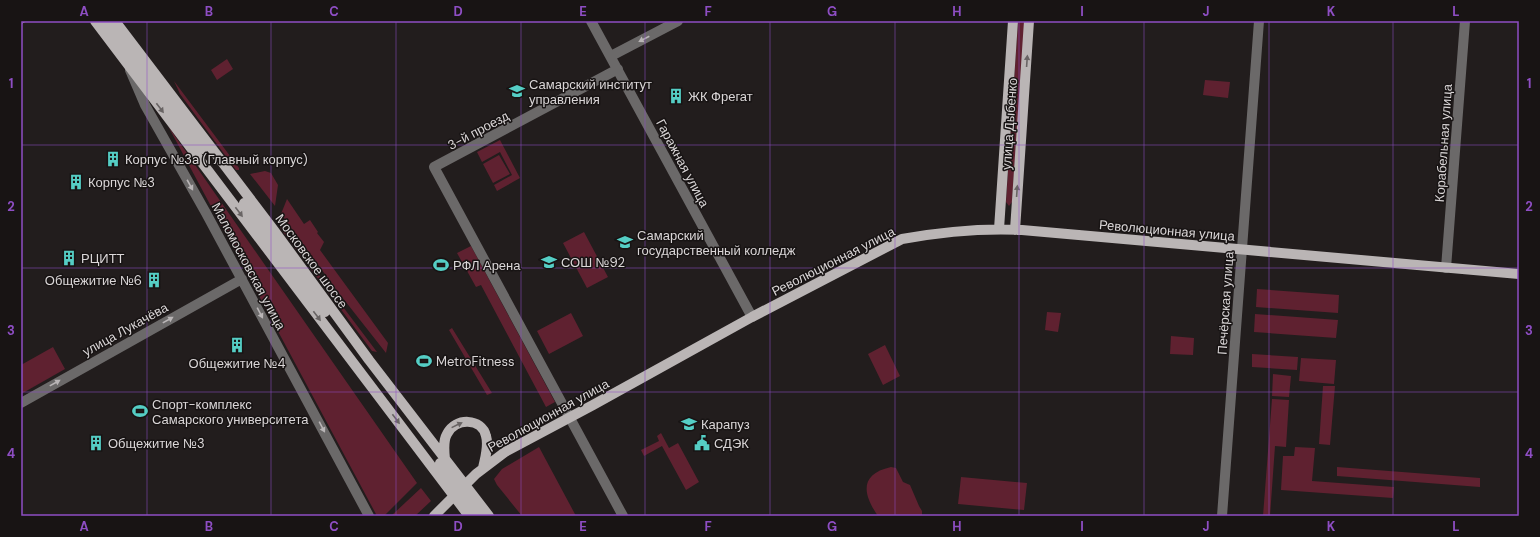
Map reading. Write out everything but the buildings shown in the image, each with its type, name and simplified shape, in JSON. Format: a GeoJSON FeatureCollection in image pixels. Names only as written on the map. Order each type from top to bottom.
{"type":"FeatureCollection","features":[{"type":"Feature","properties":{"kind":"main road","name":"Московское шоссе"},"geometry":{"type":"LineString","coordinates":[[95,21],[460,490],[489,516]]}},
{"type":"Feature","properties":{"kind":"main road","name":"улица Дыбенко"},"geometry":{"type":"LineString","coordinates":[[999,229],[1013,21]]}},
{"type":"Feature","properties":{"kind":"main road","name":"улица Дыбенко"},"geometry":{"type":"LineString","coordinates":[[1015,230],[1029,21]]}},
{"type":"Feature","properties":{"kind":"main road","name":"Московское шоссе"},"geometry":{"type":"LineString","coordinates":[[111,23],[361,361],[460,490]]}},
{"type":"Feature","properties":{"kind":"main road","name":"Московское шоссе"},"geometry":{"type":"LineString","coordinates":[[111,23],[273,229],[369,360],[445,458],[460,490],[475,515]]}},
{"type":"Feature","properties":{"kind":"main road","name":"Революционная улица"},"geometry":{"type":"LineString","coordinates":[[435,516],[482,468],[505,452],[752,317],[902,239],[999,229],[1519,274]]}},
{"type":"Feature","properties":{"kind":"main road"},"geometry":{"type":"LineString","coordinates":[[445,470],[444,442],[449,431],[456,424],[471,422],[478,425],[486,436],[486,454],[482,468]]}},
{"type":"Feature","properties":{"kind":"street","name":"Гаражная улица"},"geometry":{"type":"LineString","coordinates":[[591,21],[752,317]]}},
{"type":"Feature","properties":{"kind":"street"},"geometry":{"type":"LineString","coordinates":[[610,56],[678,21]]}},
{"type":"Feature","properties":{"kind":"street","name":"Печёрская улица"},"geometry":{"type":"LineString","coordinates":[[1222,516],[1259,21]]}},
{"type":"Feature","properties":{"kind":"street","name":"Корабельная улица"},"geometry":{"type":"LineString","coordinates":[[1446,268],[1465,21]]}},
{"type":"Feature","properties":{"kind":"street","name":"Маломосковская улица"},"geometry":{"type":"LineString","coordinates":[[111,23],[145,105],[242,278],[369,516]]}},
{"type":"Feature","properties":{"kind":"street","name":"3-й проезд"},"geometry":{"type":"LineString","coordinates":[[569,417],[434,167],[618,69]]}},
{"type":"Feature","properties":{"kind":"street","name":"улица Лукачёва"},"geometry":{"type":"LineString","coordinates":[[21,403],[242,278]]}},
{"type":"Feature","properties":{"kind":"street"},"geometry":{"type":"LineString","coordinates":[[569,417],[623,516]]}},
{"type":"Feature","properties":{"kind":"shaded area"},"geometry":{"type":"Polygon","coordinates":[[[1018,21],[1025,21],[1012,202],[1009,206],[1006,202],[1018,21]]]}},
{"type":"Feature","properties":{"kind":"shaded area"},"geometry":{"type":"Polygon","coordinates":[[[227,59],[233,69],[217,80],[211,70],[227,59]]]}},
{"type":"Feature","properties":{"kind":"shaded area"},"geometry":{"type":"Polygon","coordinates":[[[1205,80],[1230,82],[1228,98],[1203,95],[1205,80]]]}},
{"type":"Feature","properties":{"kind":"shaded area"},"geometry":{"type":"Polygon","coordinates":[[[174,81],[239,170],[236,170],[180,94],[174,81]]]}},
{"type":"Feature","properties":{"kind":"shaded area"},"geometry":{"type":"Polygon","coordinates":[[[168,126],[417,483],[384,516],[377,516],[168,126]]]}},
{"type":"Feature","properties":{"kind":"shaded area"},"geometry":{"type":"Polygon","coordinates":[[[500,140],[520,178],[497,191],[494,185],[512,175],[500,152],[482,162],[477,152],[500,140]]]}},
{"type":"Feature","properties":{"kind":"shaded area"},"geometry":{"type":"Polygon","coordinates":[[[499,155],[510,174],[493,183],[483,164],[499,155]]]}},
{"type":"Feature","properties":{"kind":"shaded area"},"geometry":{"type":"Polygon","coordinates":[[[265,171],[271,173],[278,185],[275,206],[250,174],[265,171]]]}},
{"type":"Feature","properties":{"kind":"shaded area"},"geometry":{"type":"Polygon","coordinates":[[[287,199],[304,224],[310,220],[318,232],[317,233],[324,242],[320,250],[388,343],[386,353],[338,292],[281,214],[287,199]]]}},
{"type":"Feature","properties":{"kind":"shaded area"},"geometry":{"type":"Polygon","coordinates":[[[280,226],[282,226],[377,352],[372,351],[280,226]]]}},
{"type":"Feature","properties":{"kind":"shaded area"},"geometry":{"type":"Polygon","coordinates":[[[584,232],[608,277],[587,288],[563,243],[584,232]]]}},
{"type":"Feature","properties":{"kind":"shaded area"},"geometry":{"type":"Polygon","coordinates":[[[471,246],[555,402],[546,407],[481,285],[476,287],[457,253],[471,246]]]}},
{"type":"Feature","properties":{"kind":"shaded area"},"geometry":{"type":"Polygon","coordinates":[[[1257,289],[1339,295],[1338,313],[1256,307],[1257,289]]]}},
{"type":"Feature","properties":{"kind":"shaded area"},"geometry":{"type":"Polygon","coordinates":[[[1047,312],[1061,313],[1058,332],[1045,330],[1047,312]]]}},
{"type":"Feature","properties":{"kind":"shaded area"},"geometry":{"type":"Polygon","coordinates":[[[571,313],[583,336],[549,354],[537,331],[571,313]]]}},
{"type":"Feature","properties":{"kind":"shaded area"},"geometry":{"type":"Polygon","coordinates":[[[1255,314],[1338,320],[1336,338],[1254,332],[1255,314]]]}},
{"type":"Feature","properties":{"kind":"shaded area"},"geometry":{"type":"Polygon","coordinates":[[[452,328],[492,393],[487,395],[449,330],[452,328]]]}},
{"type":"Feature","properties":{"kind":"shaded area"},"geometry":{"type":"Polygon","coordinates":[[[1171,336],[1194,338],[1193,355],[1170,354],[1171,336]]]}},
{"type":"Feature","properties":{"kind":"shaded area"},"geometry":{"type":"Polygon","coordinates":[[[885,345],[900,376],[883,385],[868,354],[885,345]]]}},
{"type":"Feature","properties":{"kind":"shaded area"},"geometry":{"type":"Polygon","coordinates":[[[53,347],[65,369],[21,394],[21,365],[53,347]]]}},
{"type":"Feature","properties":{"kind":"shaded area"},"geometry":{"type":"Polygon","coordinates":[[[1252,354],[1298,357],[1297,370],[1252,367],[1252,354]]]}},
{"type":"Feature","properties":{"kind":"shaded area"},"geometry":{"type":"Polygon","coordinates":[[[1301,358],[1336,360],[1334,384],[1299,381],[1301,358]]]}},
{"type":"Feature","properties":{"kind":"shaded area"},"geometry":{"type":"Polygon","coordinates":[[[1273,374],[1291,376],[1289,397],[1272,396],[1273,374]]]}},
{"type":"Feature","properties":{"kind":"shaded area"},"geometry":{"type":"Polygon","coordinates":[[[1323,386],[1335,386],[1330,445],[1319,444],[1323,386]]]}},
{"type":"Feature","properties":{"kind":"shaded area"},"geometry":{"type":"Polygon","coordinates":[[[1272,399],[1289,400],[1286,447],[1275,446],[1270,516],[1263,516],[1272,399]]]}},
{"type":"Feature","properties":{"kind":"shaded area"},"geometry":{"type":"Polygon","coordinates":[[[661,433],[669,448],[678,443],[699,482],[686,490],[662,446],[644,456],[641,450],[659,441],[657,436],[661,433]]]}},
{"type":"Feature","properties":{"kind":"shaded area"},"geometry":{"type":"Polygon","coordinates":[[[539,447],[576,516],[522,516],[497,485],[494,479],[502,469],[539,447]]]}},
{"type":"Feature","properties":{"kind":"shaded area"},"geometry":{"type":"Polygon","coordinates":[[[1295,447],[1315,448],[1312,481],[1394,487],[1393,498],[1281,490],[1283,456],[1294,456],[1295,447]]]}},
{"type":"Feature","properties":{"kind":"shaded area"},"geometry":{"type":"Polygon","coordinates":[[[891,467],[896,468],[903,482],[910,485],[922,511],[922,516],[878,516],[869,500],[867,486],[869,480],[874,474],[891,467]]]}},
{"type":"Feature","properties":{"kind":"shaded area"},"geometry":{"type":"Polygon","coordinates":[[[1337,467],[1480,478],[1480,487],[1337,476],[1337,467]]]}},
{"type":"Feature","properties":{"kind":"shaded area"},"geometry":{"type":"Polygon","coordinates":[[[961,477],[1027,483],[1024,510],[958,504],[961,477]]]}},
{"type":"Feature","properties":{"kind":"shaded area"},"geometry":{"type":"Polygon","coordinates":[[[421,488],[431,501],[415,516],[391,516],[421,488]]]}},
{"type":"Feature","properties":{"kind":"tram line"},"geometry":{"type":"LineString","coordinates":[[21,24],[26,21]]}},
{"type":"Feature","properties":{"kind":"place","name":"Самарский институт управления"},"geometry":{"type":"Point","coordinates":[517,91]}},
{"type":"Feature","properties":{"kind":"place","name":"ЖК Фрегат"},"geometry":{"type":"Point","coordinates":[676,96]}},
{"type":"Feature","properties":{"kind":"place","name":"Корпус №3a (Главный корпус)"},"geometry":{"type":"Point","coordinates":[113,159]}},
{"type":"Feature","properties":{"kind":"place","name":"Корпус №3"},"geometry":{"type":"Point","coordinates":[76,182]}},
{"type":"Feature","properties":{"kind":"place","name":"Самарский государственный колледж"},"geometry":{"type":"Point","coordinates":[625,242]}},
{"type":"Feature","properties":{"kind":"place","name":"РЦИТТ"},"geometry":{"type":"Point","coordinates":[69,258]}},
{"type":"Feature","properties":{"kind":"place","name":"СОШ №92"},"geometry":{"type":"Point","coordinates":[549,262]}},
{"type":"Feature","properties":{"kind":"place","name":"РФЛ Арена"},"geometry":{"type":"Point","coordinates":[441,265]}},
{"type":"Feature","properties":{"kind":"place","name":"Общежитие №6"},"geometry":{"type":"Point","coordinates":[154,280]}},
{"type":"Feature","properties":{"kind":"place","name":"Общежитие №4"},"geometry":{"type":"Point","coordinates":[237,345]}},
{"type":"Feature","properties":{"kind":"place","name":"MetroFitness"},"geometry":{"type":"Point","coordinates":[424,361]}},
{"type":"Feature","properties":{"kind":"place","name":"Спорт-комплекс Самарского университета"},"geometry":{"type":"Point","coordinates":[140,411]}},
{"type":"Feature","properties":{"kind":"place","name":"Карапуз"},"geometry":{"type":"Point","coordinates":[689,424]}},
{"type":"Feature","properties":{"kind":"place","name":"Общежитие №3"},"geometry":{"type":"Point","coordinates":[96,443]}},
{"type":"Feature","properties":{"kind":"place","name":"СДЭК"},"geometry":{"type":"Point","coordinates":[702,443]}}]}
